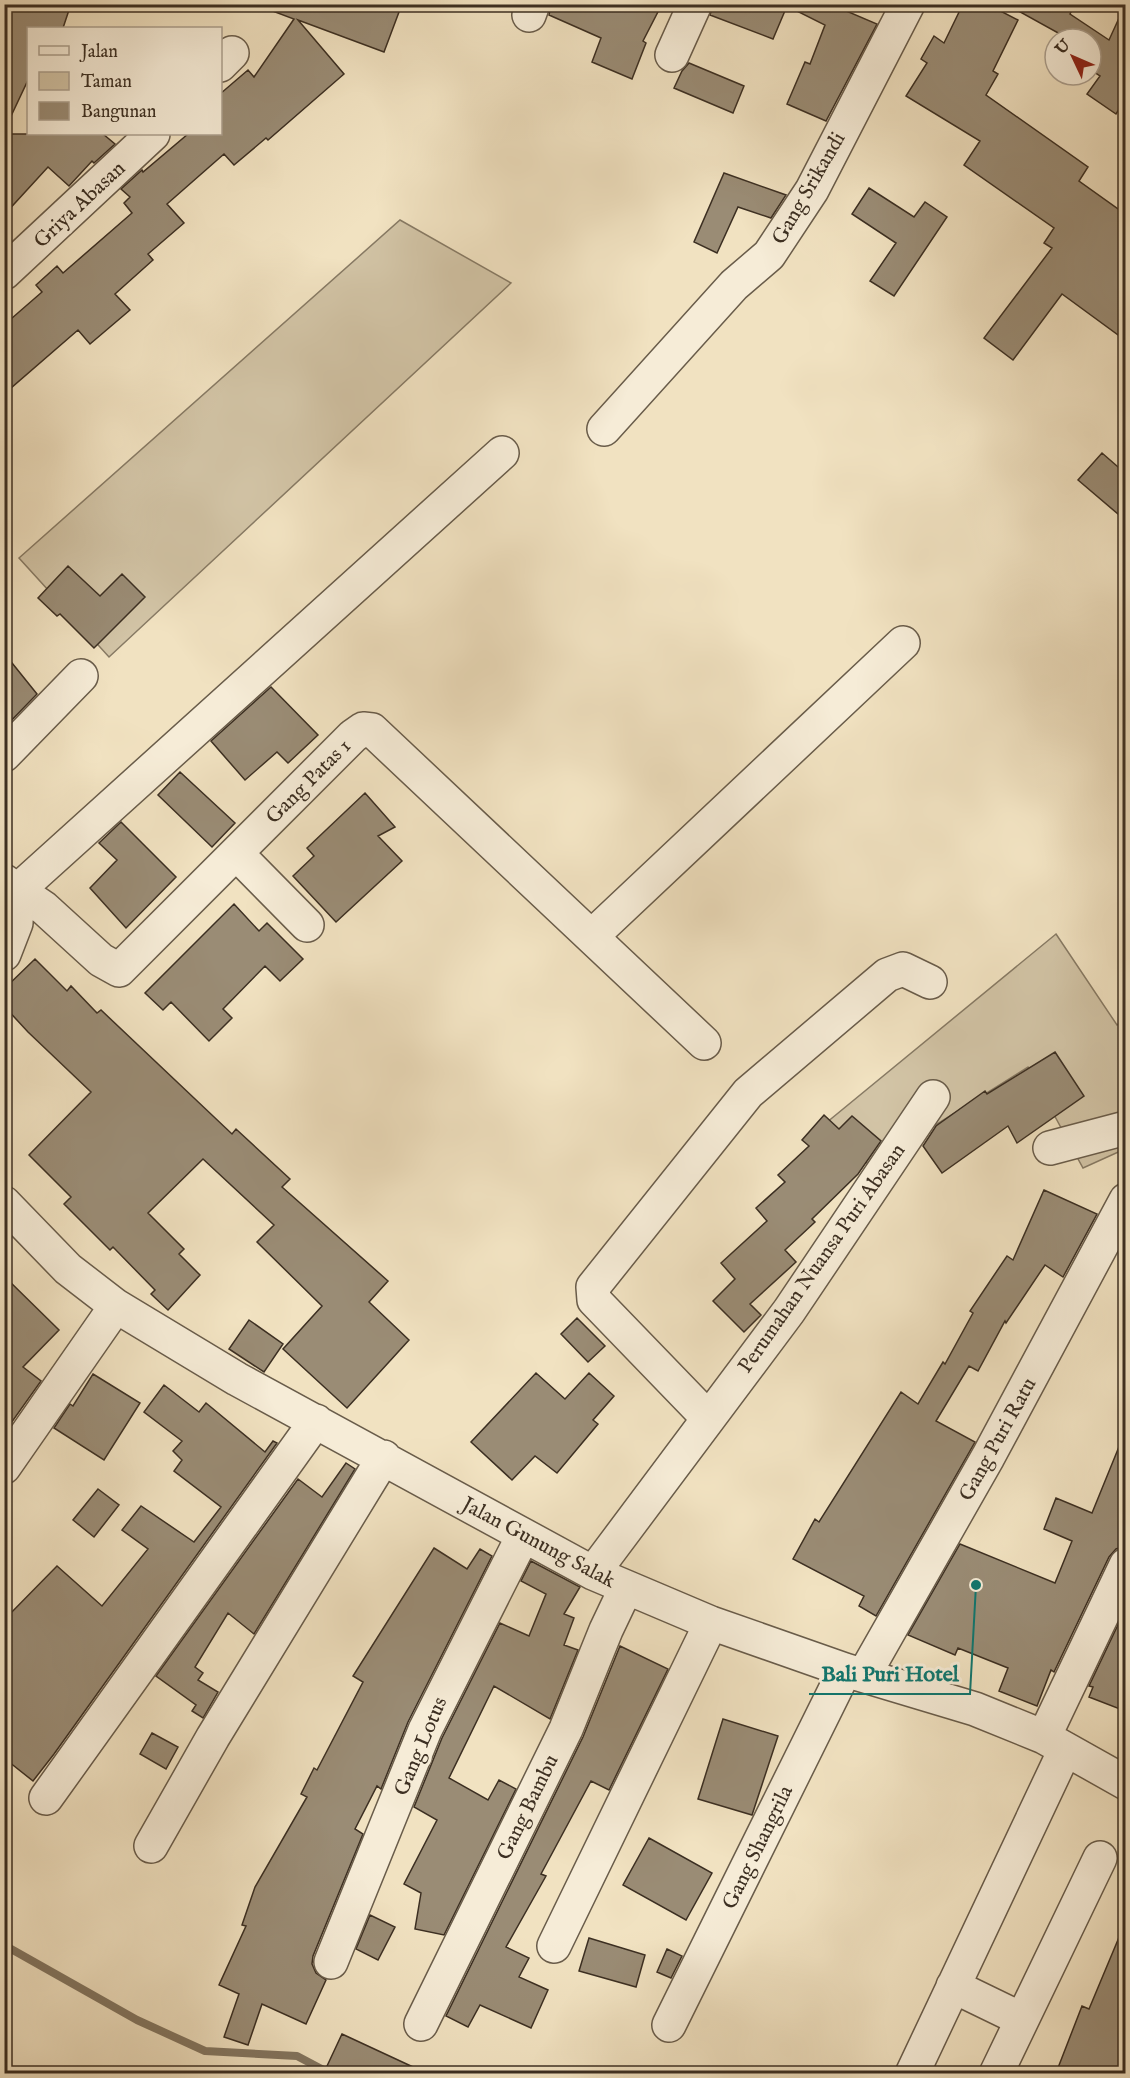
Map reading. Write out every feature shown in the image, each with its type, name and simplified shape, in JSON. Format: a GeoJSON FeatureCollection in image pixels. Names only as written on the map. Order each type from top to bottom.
{"type":"FeatureCollection","features":[{"type":"Feature","properties":{"kind":"street"},"geometry":{"type":"LineString","coordinates":[[672,55],[695,4]]}},
{"type":"Feature","properties":{"kind":"street","name":"Gang Srikandi"},"geometry":{"type":"LineString","coordinates":[[604,429],[734,285],[769,255],[812,190],[908,4]]}},
{"type":"Feature","properties":{"kind":"street","name":"Griya Abasan"},"geometry":{"type":"LineString","coordinates":[[4,273],[152,135]]}},
{"type":"Feature","properties":{"kind":"street"},"geometry":{"type":"LineString","coordinates":[[4,954],[16,923],[11,886],[502,453]]}},
{"type":"Feature","properties":{"kind":"street"},"geometry":{"type":"LineString","coordinates":[[592,936],[903,643]]}},
{"type":"Feature","properties":{"kind":"street"},"geometry":{"type":"LineString","coordinates":[[4,755],[81,676]]}},
{"type":"Feature","properties":{"kind":"street","name":"Gang Patas 1"},"geometry":{"type":"LineString","coordinates":[[11,886],[44,908],[101,960],[119,970],[353,736],[363,729],[372,730],[704,1043]]}},
{"type":"Feature","properties":{"kind":"street"},"geometry":{"type":"LineString","coordinates":[[236,853],[306,926]]}},
{"type":"Feature","properties":{"kind":"street"},"geometry":{"type":"LineString","coordinates":[[708,1418],[594,1300],[593,1287],[760,1081],[887,975],[903,969],[930,982]]}},
{"type":"Feature","properties":{"kind":"street","name":"Perumahan Nuansa Puri Abasan"},"geometry":{"type":"LineString","coordinates":[[592,1573],[789,1311],[933,1098]]}},
{"type":"Feature","properties":{"kind":"street"},"geometry":{"type":"LineString","coordinates":[[1050,1148],[1125,1128]]}},
{"type":"Feature","properties":{"kind":"street","name":"Gang Puri Ratu"},"geometry":{"type":"LineString","coordinates":[[855,1672],[988,1457],[1125,1200]]}},
{"type":"Feature","properties":{"kind":"street","name":"Jalan Gunung Salak"},"geometry":{"type":"LineString","coordinates":[[4,1203],[68,1269],[116,1306],[237,1379],[384,1457],[592,1573],[711,1623],[855,1672],[975,1708],[1055,1744],[1125,1783]]}},
{"type":"Feature","properties":{"kind":"street"},"geometry":{"type":"LineString","coordinates":[[4,1467],[116,1306]]}},
{"type":"Feature","properties":{"kind":"street"},"geometry":{"type":"LineString","coordinates":[[46,1798],[316,1420]]}},
{"type":"Feature","properties":{"kind":"street"},"geometry":{"type":"LineString","coordinates":[[151,1846],[213,1737],[384,1457]]}},
{"type":"Feature","properties":{"kind":"street","name":"Gang Lotus"},"geometry":{"type":"LineString","coordinates":[[331,1962],[426,1730],[523,1536]]}},
{"type":"Feature","properties":{"kind":"street"},"geometry":{"type":"LineString","coordinates":[[912,2073],[953,1986],[1055,1744],[1125,1565]]}},
{"type":"Feature","properties":{"kind":"street","name":"Gang Bambu"},"geometry":{"type":"LineString","coordinates":[[421,2024],[566,1729],[606,1630],[626,1588]]}},
{"type":"Feature","properties":{"kind":"street"},"geometry":{"type":"LineString","coordinates":[[554,1946],[711,1623]]}},
{"type":"Feature","properties":{"kind":"street","name":"Gang Shangrila"},"geometry":{"type":"LineString","coordinates":[[669,2025],[855,1672]]}},
{"type":"Feature","properties":{"kind":"street"},"geometry":{"type":"LineString","coordinates":[[996,2073],[1100,1858]]}},
{"type":"Feature","properties":{"kind":"street"},"geometry":{"type":"LineString","coordinates":[[953,1986],[1021,2019]]}},
{"type":"Feature","properties":{"kind":"green space"},"geometry":{"type":"Polygon","coordinates":[[[400,220],[511,283],[109,657],[19,558],[400,220]]]}},
{"type":"Feature","properties":{"kind":"green space"},"geometry":{"type":"Polygon","coordinates":[[[1056,934],[1117,1025],[1125,1020],[1125,1149],[1083,1168],[1028,1067],[870,1166],[826,1123],[1056,934]]]}},
{"type":"Feature","properties":{"kind":"building"},"geometry":{"type":"Polygon","coordinates":[[[4,4],[71,4],[63,27],[27,27],[27,82],[4,131],[4,4]]]}},
{"type":"Feature","properties":{"kind":"building"},"geometry":{"type":"Polygon","coordinates":[[[263,4],[402,4],[384,52],[298,20],[344,74],[268,140],[266,138],[234,165],[224,154],[167,204],[184,223],[148,254],[153,260],[115,294],[130,310],[90,344],[78,330],[4,394],[4,325],[42,292],[36,285],[57,266],[63,273],[132,213],[124,203],[130,197],[121,189],[142,170],[143,172],[187,135],[222,135],[222,92],[248,70],[254,77],[294,19],[262,7],[263,4]]]}},
{"type":"Feature","properties":{"kind":"building"},"geometry":{"type":"Polygon","coordinates":[[[551,4],[662,4],[643,41],[646,43],[632,79],[592,62],[601,38],[549,15],[551,4]]]}},
{"type":"Feature","properties":{"kind":"building"},"geometry":{"type":"Polygon","coordinates":[[[713,4],[830,4],[877,24],[826,121],[787,104],[805,62],[810,64],[825,25],[787,6],[773,39],[710,15],[713,4]]]}},
{"type":"Feature","properties":{"kind":"building"},"geometry":{"type":"Polygon","coordinates":[[[963,4],[987,4],[1018,20],[993,71],[998,74],[986,95],[1088,167],[1079,181],[1125,214],[1125,340],[1062,294],[1013,360],[984,338],[1052,248],[1044,243],[1054,228],[964,165],[980,141],[906,96],[927,63],[921,59],[934,36],[944,43],[963,4]]]}},
{"type":"Feature","properties":{"kind":"building"},"geometry":{"type":"Polygon","coordinates":[[[1006,4],[1075,4],[1070,14],[1090,27],[1047,27],[1006,4]]]}},
{"type":"Feature","properties":{"kind":"building"},"geometry":{"type":"Polygon","coordinates":[[[1125,5],[1125,100],[1116,114],[1087,94],[1092,87],[1103,87],[1103,36],[1109,40],[1125,5]]]}},
{"type":"Feature","properties":{"kind":"building"},"geometry":{"type":"Polygon","coordinates":[[[689,63],[744,86],[733,113],[674,88],[682,71],[689,63]]]}},
{"type":"Feature","properties":{"kind":"building"},"geometry":{"type":"Polygon","coordinates":[[[4,134],[104,135],[115,144],[94,163],[92,161],[69,186],[48,167],[4,215],[4,134]]]}},
{"type":"Feature","properties":{"kind":"building"},"geometry":{"type":"Polygon","coordinates":[[[724,173],[786,195],[771,218],[738,207],[717,253],[694,242],[724,173]]]}},
{"type":"Feature","properties":{"kind":"building"},"geometry":{"type":"Polygon","coordinates":[[[869,188],[914,217],[925,202],[947,217],[894,296],[870,281],[896,243],[852,214],[869,188]]]}},
{"type":"Feature","properties":{"kind":"building"},"geometry":{"type":"Polygon","coordinates":[[[1102,453],[1125,473],[1125,520],[1078,480],[1102,453]]]}},
{"type":"Feature","properties":{"kind":"building"},"geometry":{"type":"Polygon","coordinates":[[[68,566],[100,596],[122,574],[145,597],[94,648],[60,614],[57,616],[38,598],[68,566]]]}},
{"type":"Feature","properties":{"kind":"building"},"geometry":{"type":"Polygon","coordinates":[[[4,653],[37,694],[4,728],[4,653]]]}},
{"type":"Feature","properties":{"kind":"building"},"geometry":{"type":"Polygon","coordinates":[[[271,687],[318,735],[288,763],[277,752],[245,780],[211,741],[271,687]]]}},
{"type":"Feature","properties":{"kind":"building"},"geometry":{"type":"Polygon","coordinates":[[[180,772],[235,823],[212,847],[158,795],[180,772]]]}},
{"type":"Feature","properties":{"kind":"building"},"geometry":{"type":"Polygon","coordinates":[[[365,793],[395,827],[378,836],[402,861],[336,922],[293,876],[314,856],[307,848],[365,793]]]}},
{"type":"Feature","properties":{"kind":"building"},"geometry":{"type":"Polygon","coordinates":[[[121,822],[176,877],[126,928],[90,888],[117,860],[99,843],[121,822]]]}},
{"type":"Feature","properties":{"kind":"building"},"geometry":{"type":"Polygon","coordinates":[[[234,904],[259,931],[267,923],[303,959],[280,981],[265,966],[223,1009],[232,1018],[209,1041],[171,1002],[163,1010],[145,993],[234,904]]]}},
{"type":"Feature","properties":{"kind":"building"},"geometry":{"type":"Polygon","coordinates":[[[35,959],[67,991],[71,986],[97,1013],[101,1010],[232,1134],[236,1129],[290,1179],[282,1187],[388,1281],[369,1302],[409,1340],[347,1408],[283,1349],[322,1306],[257,1242],[274,1225],[203,1159],[148,1213],[184,1249],[179,1254],[200,1275],[168,1310],[151,1294],[155,1290],[113,1247],[110,1250],[64,1204],[71,1197],[29,1155],[91,1092],[4,1006],[4,989],[35,959]]]}},
{"type":"Feature","properties":{"kind":"building"},"geometry":{"type":"Polygon","coordinates":[[[1055,1052],[1084,1096],[1017,1143],[1008,1126],[942,1173],[923,1146],[936,1126],[985,1091],[987,1094],[1055,1052]]]}},
{"type":"Feature","properties":{"kind":"building"},"geometry":{"type":"Polygon","coordinates":[[[824,1115],[839,1129],[852,1116],[881,1141],[858,1174],[812,1219],[815,1222],[785,1250],[796,1262],[750,1304],[761,1315],[744,1332],[713,1301],[735,1279],[721,1263],[767,1221],[756,1208],[785,1182],[778,1175],[809,1146],[802,1140],[824,1115]]]}},
{"type":"Feature","properties":{"kind":"building"},"geometry":{"type":"Polygon","coordinates":[[[1044,1190],[1097,1214],[1063,1277],[1045,1265],[1006,1323],[1005,1321],[978,1371],[969,1366],[936,1421],[975,1442],[876,1616],[859,1606],[864,1596],[793,1559],[815,1519],[819,1522],[901,1392],[918,1404],[943,1362],[945,1364],[973,1313],[970,1311],[1007,1256],[1013,1260],[1044,1190]]]}},
{"type":"Feature","properties":{"kind":"building"},"geometry":{"type":"Polygon","coordinates":[[[4,1276],[59,1330],[23,1367],[41,1381],[4,1433],[4,1276]]]}},
{"type":"Feature","properties":{"kind":"building"},"geometry":{"type":"Polygon","coordinates":[[[577,1318],[605,1346],[588,1362],[561,1334],[577,1318]]]}},
{"type":"Feature","properties":{"kind":"building"},"geometry":{"type":"Polygon","coordinates":[[[249,1320],[283,1344],[264,1372],[229,1349],[249,1320]]]}},
{"type":"Feature","properties":{"kind":"building"},"geometry":{"type":"Polygon","coordinates":[[[536,1373],[565,1399],[589,1373],[614,1396],[593,1420],[598,1424],[557,1473],[535,1456],[512,1480],[471,1442],[536,1373]]]}},
{"type":"Feature","properties":{"kind":"building"},"geometry":{"type":"Polygon","coordinates":[[[93,1374],[140,1403],[104,1460],[54,1428],[70,1404],[73,1406],[93,1374]]]}},
{"type":"Feature","properties":{"kind":"building"},"geometry":{"type":"Polygon","coordinates":[[[164,1385],[199,1412],[206,1403],[265,1452],[273,1441],[277,1443],[33,1781],[4,1758],[4,1620],[57,1566],[102,1606],[148,1549],[122,1530],[141,1506],[194,1542],[221,1507],[174,1471],[182,1460],[173,1451],[182,1441],[144,1412],[164,1385]]]}},
{"type":"Feature","properties":{"kind":"building"},"geometry":{"type":"Polygon","coordinates":[[[1125,1432],[1125,1546],[1116,1549],[1109,1557],[1054,1672],[1051,1670],[1037,1706],[999,1691],[1008,1668],[958,1648],[955,1655],[908,1635],[960,1544],[1055,1583],[1072,1541],[1044,1529],[1056,1498],[1092,1513],[1125,1432]]]}},
{"type":"Feature","properties":{"kind":"building"},"geometry":{"type":"Polygon","coordinates":[[[346,1463],[355,1469],[254,1634],[228,1613],[195,1667],[203,1673],[198,1680],[218,1692],[203,1718],[192,1711],[196,1705],[156,1676],[298,1479],[322,1497],[346,1463]]]}},
{"type":"Feature","properties":{"kind":"building"},"geometry":{"type":"Polygon","coordinates":[[[98,1489],[119,1505],[94,1537],[73,1520],[98,1489]]]}},
{"type":"Feature","properties":{"kind":"building"},"geometry":{"type":"Polygon","coordinates":[[[434,1548],[467,1569],[480,1549],[492,1556],[408,1722],[381,1789],[377,1786],[355,1829],[363,1834],[313,1956],[312,1964],[316,1973],[326,1980],[306,2024],[262,2004],[248,2045],[224,2037],[239,1994],[219,1985],[246,1926],[242,1925],[255,1887],[307,1797],[301,1794],[314,1768],[317,1770],[363,1682],[353,1676],[434,1548]]]}},
{"type":"Feature","properties":{"kind":"building"},"geometry":{"type":"Polygon","coordinates":[[[531,1561],[580,1587],[564,1614],[574,1618],[564,1645],[578,1650],[550,1719],[494,1686],[449,1778],[488,1800],[499,1780],[516,1789],[444,1935],[415,1929],[421,1893],[404,1884],[437,1820],[414,1807],[442,1738],[500,1623],[529,1636],[546,1594],[521,1581],[531,1561]]]}},
{"type":"Feature","properties":{"kind":"building"},"geometry":{"type":"Polygon","coordinates":[[[1125,1610],[1125,1711],[1089,1697],[1093,1687],[1089,1686],[1125,1610]]]}},
{"type":"Feature","properties":{"kind":"building"},"geometry":{"type":"Polygon","coordinates":[[[620,1646],[668,1669],[609,1790],[591,1781],[541,1874],[546,1876],[506,1947],[529,1958],[519,1977],[548,1990],[531,2028],[480,2005],[468,2027],[446,2016],[583,1737],[620,1646]]]}},
{"type":"Feature","properties":{"kind":"building"},"geometry":{"type":"Polygon","coordinates":[[[723,1719],[778,1736],[752,1815],[698,1799],[723,1719]]]}},
{"type":"Feature","properties":{"kind":"building"},"geometry":{"type":"Polygon","coordinates":[[[152,1733],[178,1747],[166,1769],[140,1754],[152,1733]]]}},
{"type":"Feature","properties":{"kind":"building"},"geometry":{"type":"Polygon","coordinates":[[[649,1838],[712,1873],[686,1920],[623,1885],[649,1838]]]}},
{"type":"Feature","properties":{"kind":"building"},"geometry":{"type":"Polygon","coordinates":[[[370,1915],[395,1927],[378,1960],[356,1949],[370,1915]]]}},
{"type":"Feature","properties":{"kind":"building"},"geometry":{"type":"Polygon","coordinates":[[[1125,1923],[1125,2054],[1117,2073],[1056,2073],[1082,2006],[1089,2009],[1125,1923]]]}},
{"type":"Feature","properties":{"kind":"building"},"geometry":{"type":"Polygon","coordinates":[[[589,1938],[645,1955],[636,1987],[579,1971],[589,1938]]]}},
{"type":"Feature","properties":{"kind":"building"},"geometry":{"type":"Polygon","coordinates":[[[667,1949],[682,1956],[671,1978],[657,1972],[667,1949]]]}},
{"type":"Feature","properties":{"kind":"building"},"geometry":{"type":"Polygon","coordinates":[[[342,2034],[426,2073],[343,2073],[327,2066],[342,2034]]]}},
{"type":"Feature","properties":{"kind":"waterway"},"geometry":{"type":"LineString","coordinates":[[4,1945],[137,2020],[205,2051],[297,2056],[331,2074]]}},
{"type":"Feature","properties":{"kind":"place","name":"Bali Puri Hotel"},"geometry":{"type":"Point","coordinates":[976,1585]}}]}
